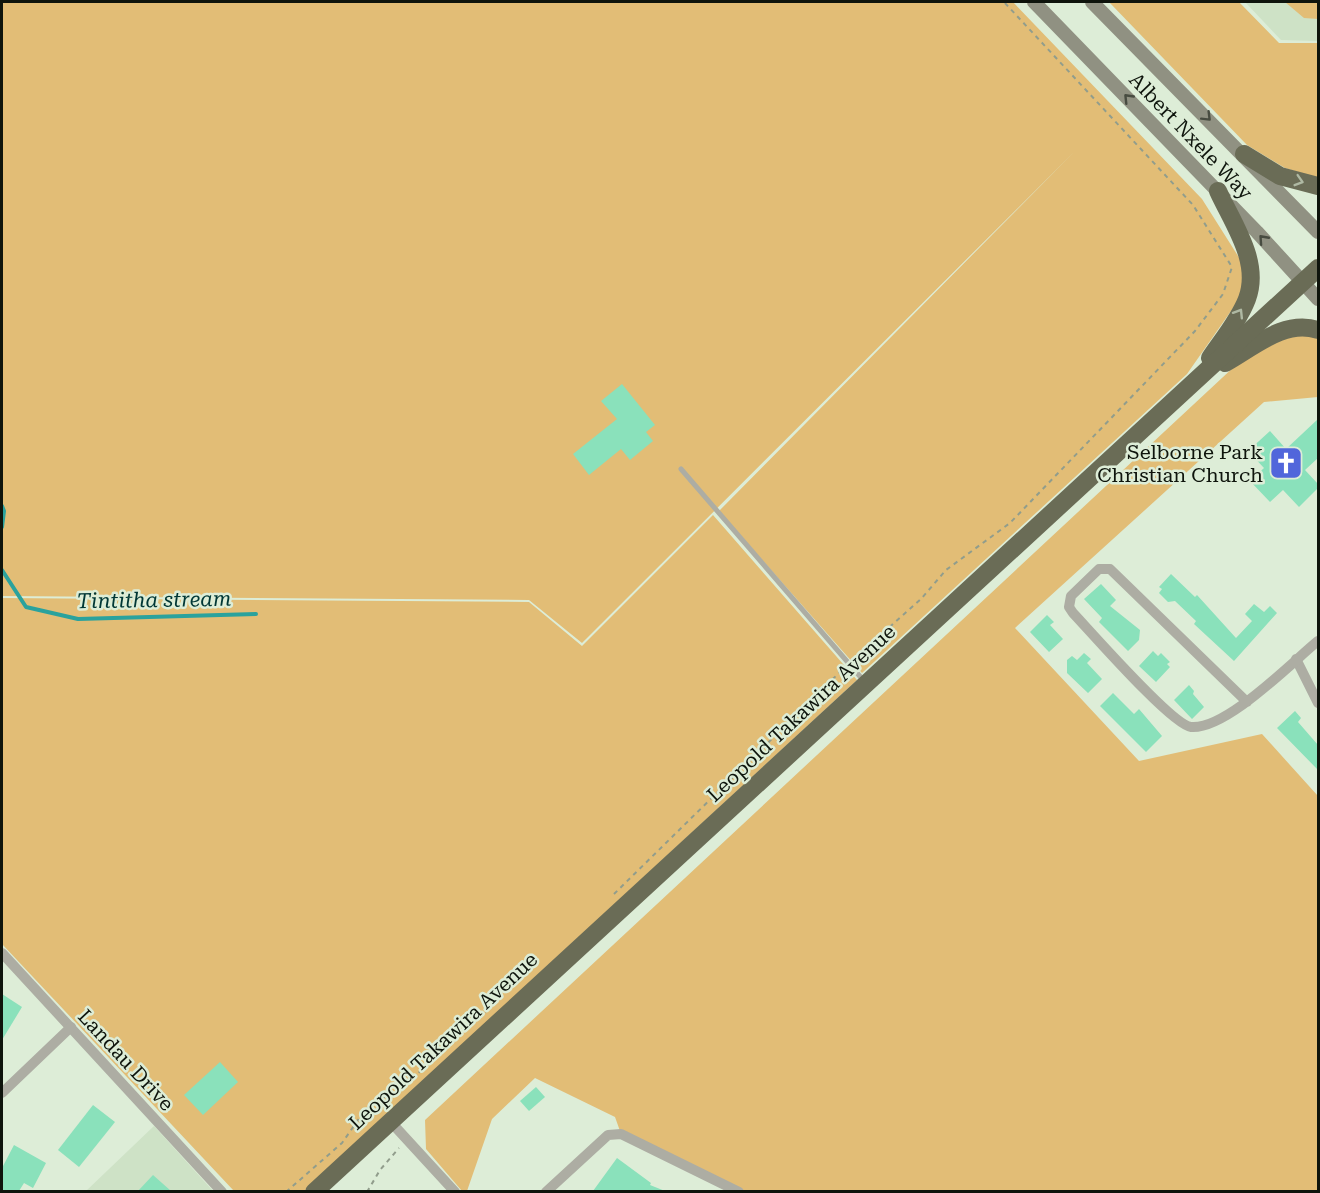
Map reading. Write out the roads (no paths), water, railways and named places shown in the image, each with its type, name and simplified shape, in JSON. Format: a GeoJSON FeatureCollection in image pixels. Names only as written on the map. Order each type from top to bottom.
{"type":"FeatureCollection","features":[{"type":"Feature","properties":{"kind":"highway"},"geometry":{"type":"LineString","coordinates":[[1244,154],[1280,176],[1318,186]]}},
{"type":"Feature","properties":{"kind":"highway"},"geometry":{"type":"LineString","coordinates":[[1196,380],[1246,301],[1251,283],[1251,266],[1218,191]]}},
{"type":"Feature","properties":{"kind":"highway","name":"Leopold Takawira Avenue"},"geometry":{"type":"LineString","coordinates":[[314,1191],[1318,268]]}},
{"type":"Feature","properties":{"kind":"highway"},"geometry":{"type":"LineString","coordinates":[[1196,380],[1280,330],[1306,326],[1318,330]]}},
{"type":"Feature","properties":{"kind":"main road","name":"Albert Nxele Way"},"geometry":{"type":"LineString","coordinates":[[1034,2],[1218,191],[1318,299]]}},
{"type":"Feature","properties":{"kind":"main road","name":"Albert Nxele Way"},"geometry":{"type":"LineString","coordinates":[[1092,2],[1244,154],[1318,232]]}},
{"type":"Feature","properties":{"kind":"street"},"geometry":{"type":"LineString","coordinates":[[1247,702],[1110,569],[1099,569],[1071,596],[1069,608],[1073,613],[1164,708],[1186,726],[1212,723],[1247,702],[1318,641]]}},
{"type":"Feature","properties":{"kind":"street"},"geometry":{"type":"LineString","coordinates":[[1296,659],[1318,703]]}},
{"type":"Feature","properties":{"kind":"street","name":"Landau Drive"},"geometry":{"type":"LineString","coordinates":[[2,953],[222,1191]]}},
{"type":"Feature","properties":{"kind":"street"},"geometry":{"type":"LineString","coordinates":[[2,1093],[71,1027]]}},
{"type":"Feature","properties":{"kind":"street"},"geometry":{"type":"LineString","coordinates":[[389,1120],[455,1191]]}},
{"type":"Feature","properties":{"kind":"street"},"geometry":{"type":"LineString","coordinates":[[546,1191],[608,1135],[621,1134],[739,1191]]}},
{"type":"Feature","properties":{"kind":"lane"},"geometry":{"type":"LineString","coordinates":[[681,469],[867,684]]}},
{"type":"Feature","properties":{"kind":"waterway","name":"Tintitha stream"},"geometry":{"type":"LineString","coordinates":[[2,506],[4,511],[2,527]]}},
{"type":"Feature","properties":{"kind":"waterway","name":"Tintitha stream"},"geometry":{"type":"LineString","coordinates":[[2,570],[26,607],[78,619],[256,614]]}},
{"type":"Feature","properties":{"kind":"place","name":"Selborne Park Christian Church"},"geometry":{"type":"Point","coordinates":[1286,463]}}]}
